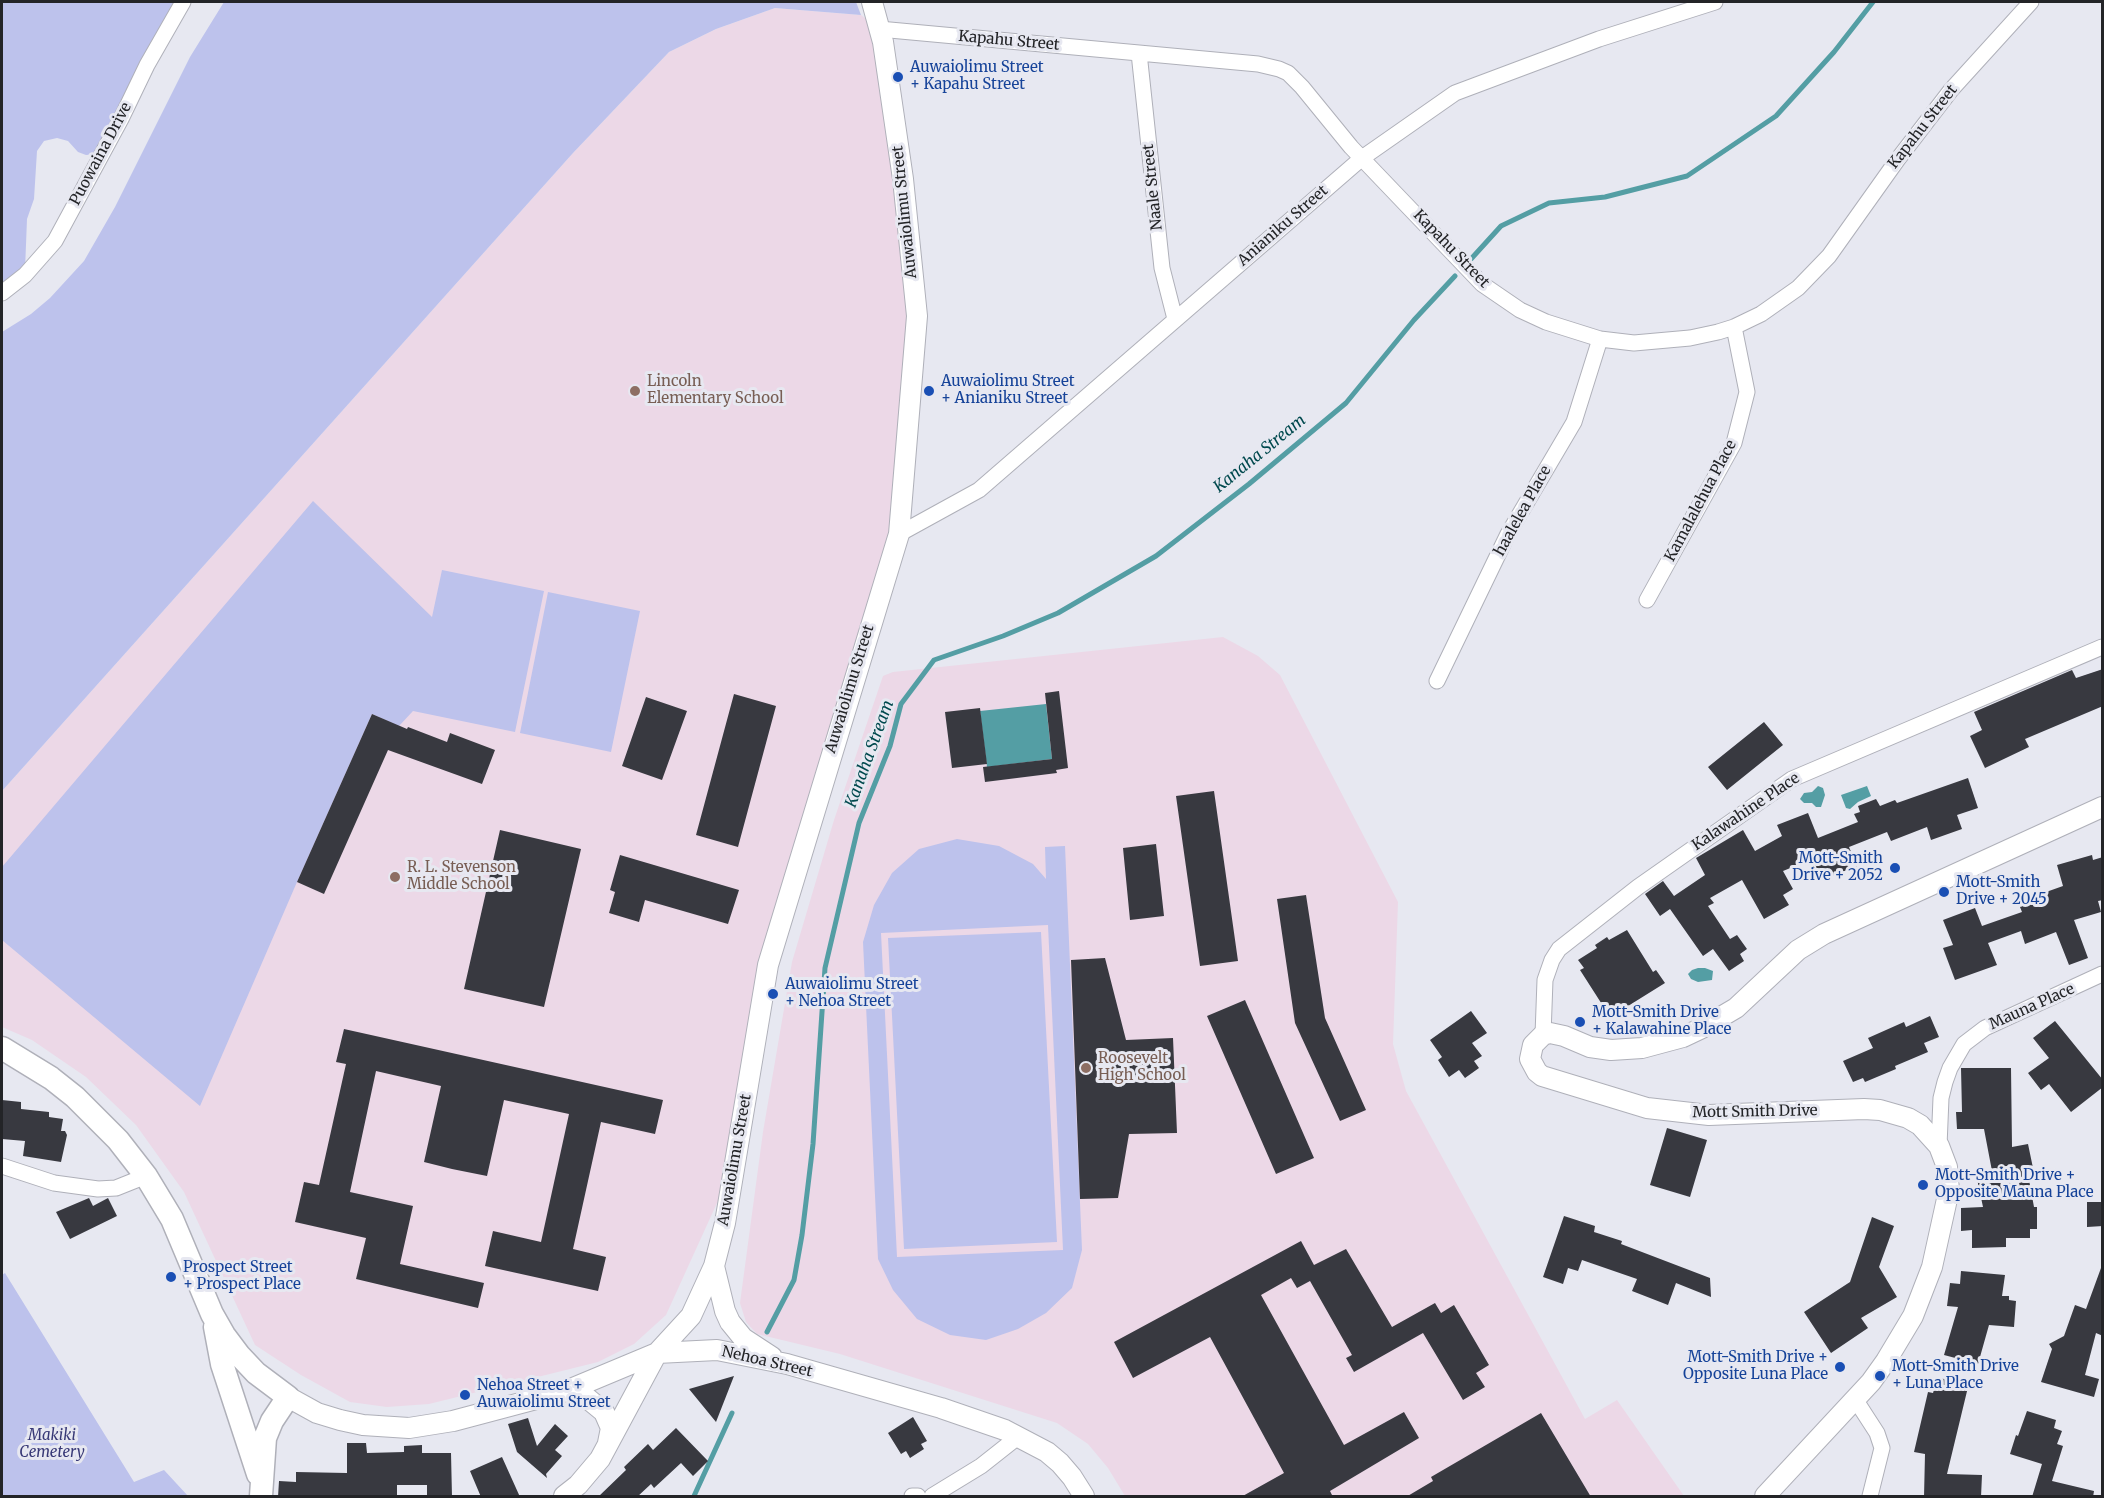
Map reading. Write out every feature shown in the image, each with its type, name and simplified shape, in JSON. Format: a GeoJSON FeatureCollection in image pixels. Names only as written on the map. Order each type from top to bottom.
{"type":"FeatureCollection","features":[{"type":"Feature","properties":{"kind":"main road"},"geometry":{"type":"LineString","coordinates":[[2,1048],[43,1072],[75,1097],[118,1140],[146,1176],[172,1219],[212,1314],[239,1355],[256,1373],[288,1397],[272,1421],[265,1438],[262,1491]]}},
{"type":"Feature","properties":{"kind":"main road"},"geometry":{"type":"LineString","coordinates":[[212,1314],[222,1364],[262,1491]]}},
{"type":"Feature","properties":{"kind":"street","name":"Puowaina Drive"},"geometry":{"type":"LineString","coordinates":[[2,294],[25,275],[55,241],[183,2]]}},
{"type":"Feature","properties":{"kind":"street","name":"Auwaiolimu Street"},"geometry":{"type":"LineString","coordinates":[[657,1353],[691,1316],[714,1266],[725,1223],[768,965],[898,534],[917,316],[903,179],[879,28],[872,2]]}},
{"type":"Feature","properties":{"kind":"street","name":"Anianiku Street"},"geometry":{"type":"LineString","coordinates":[[898,534],[980,489],[1362,158],[1455,93],[1599,39],[1715,2]]}},
{"type":"Feature","properties":{"kind":"street","name":"Kapahu Street"},"geometry":{"type":"LineString","coordinates":[[879,28],[1258,64],[1284,71],[1302,87],[1351,147],[1482,284],[1520,310],[1574,332],[1600,339],[1634,343],[1662,342],[1734,327],[1782,301],[1814,273],[1951,90],[2031,2]]}},
{"type":"Feature","properties":{"kind":"street","name":"Naale Street"},"geometry":{"type":"LineString","coordinates":[[1139,53],[1162,268],[1175,319]]}},
{"type":"Feature","properties":{"kind":"street","name":"Kamalalehua Place"},"geometry":{"type":"LineString","coordinates":[[1647,600],[1734,443],[1747,392],[1734,327]]}},
{"type":"Feature","properties":{"kind":"street","name":"haalelea Place"},"geometry":{"type":"LineString","coordinates":[[1437,681],[1508,534],[1574,422],[1600,339]]}},
{"type":"Feature","properties":{"kind":"street","name":"Kalawahine Place"},"geometry":{"type":"LineString","coordinates":[[1544,1035],[1545,980],[1552,960],[1559,949],[1638,887],[1792,779],[2103,647]]}},
{"type":"Feature","properties":{"kind":"street"},"geometry":{"type":"LineString","coordinates":[[1544,1035],[1557,1034],[1590,1047],[1611,1050],[1641,1048],[1683,1037],[1711,1024],[1736,1008],[1798,951],[1824,934],[2103,807]]}},
{"type":"Feature","properties":{"kind":"street","name":"Mauna Place"},"geometry":{"type":"LineString","coordinates":[[1939,1146],[1941,1098],[1950,1068],[1964,1044],[1985,1028],[2103,974]]}},
{"type":"Feature","properties":{"kind":"street","name":"Mott Smith Drive"},"geometry":{"type":"LineString","coordinates":[[1544,1035],[1533,1045],[1530,1059],[1542,1076],[1647,1108],[1709,1115],[1880,1110],[1908,1118],[1920,1125],[1939,1146],[1947,1167],[1949,1190],[1932,1267],[1923,1292],[1900,1339],[1881,1368],[1855,1399],[1765,1497]]}},
{"type":"Feature","properties":{"kind":"street"},"geometry":{"type":"LineString","coordinates":[[2,1166],[54,1183],[98,1189],[116,1188],[146,1176]]}},
{"type":"Feature","properties":{"kind":"street"},"geometry":{"type":"LineString","coordinates":[[714,1266],[725,1311],[736,1332],[750,1343],[787,1364]]}},
{"type":"Feature","properties":{"kind":"street","name":"Nehoa Street"},"geometry":{"type":"LineString","coordinates":[[288,1397],[317,1413],[340,1420],[395,1428],[421,1426],[453,1421],[566,1391],[657,1353],[717,1350],[787,1364],[940,1408],[1019,1436],[1047,1452],[1060,1463],[1084,1497]]}},
{"type":"Feature","properties":{"kind":"street"},"geometry":{"type":"LineString","coordinates":[[564,1497],[578,1485],[600,1459],[657,1353]]}},
{"type":"Feature","properties":{"kind":"street"},"geometry":{"type":"LineString","coordinates":[[566,1391],[587,1398],[604,1412],[611,1428],[608,1443]]}},
{"type":"Feature","properties":{"kind":"street"},"geometry":{"type":"LineString","coordinates":[[1855,1399],[1877,1433],[1882,1448],[1870,1497]]}},
{"type":"Feature","properties":{"kind":"street"},"geometry":{"type":"LineString","coordinates":[[932,1497],[981,1466],[1019,1436]]}},
{"type":"Feature","properties":{"kind":"street"},"geometry":{"type":"LineString","coordinates":[[912,1497],[918,1497]]}},
{"type":"Feature","properties":{"kind":"shaded area","name":"R. L. Stevenson Middle School"},"geometry":{"type":"Polygon","coordinates":[[[775,8],[861,15],[879,29],[917,316],[899,534],[842,687],[763,962],[722,1192],[666,1315],[634,1344],[598,1362],[429,1404],[387,1407],[350,1402],[301,1375],[255,1345],[184,1192],[136,1125],[86,1077],[32,1040],[2,1027],[2,791],[573,153],[669,52],[716,29],[775,8]]]}},
{"type":"Feature","properties":{"kind":"shaded area","name":"Roosevelt High School"},"geometry":{"type":"Polygon","coordinates":[[[1223,637],[1258,656],[1280,675],[1398,902],[1393,1044],[1406,1091],[1585,1419],[1617,1400],[1684,1496],[1125,1496],[1108,1468],[1088,1444],[1057,1423],[840,1354],[757,1334],[746,1322],[740,1303],[763,1132],[792,962],[834,820],[883,676],[893,672],[1223,637]]]}},
{"type":"Feature","properties":{"kind":"shaded area"},"geometry":{"type":"Polygon","coordinates":[[[1046,704],[1052,759],[987,767],[980,711],[1046,704]]]}},
{"type":"Feature","properties":{"kind":"shaded area"},"geometry":{"type":"Polygon","coordinates":[[[1818,786],[1823,788],[1825,795],[1821,807],[1816,807],[1812,803],[1804,803],[1800,799],[1804,793],[1812,792],[1818,786]]]}},
{"type":"Feature","properties":{"kind":"shaded area"},"geometry":{"type":"Polygon","coordinates":[[[1867,786],[1871,796],[1850,809],[1846,808],[1841,795],[1867,786]]]}},
{"type":"Feature","properties":{"kind":"shaded area"},"geometry":{"type":"Polygon","coordinates":[[[1698,968],[1713,971],[1712,980],[1698,982],[1691,979],[1688,974],[1698,968]]]}},
{"type":"Feature","properties":{"kind":"green space"},"geometry":{"type":"Polygon","coordinates":[[[2,2],[180,2],[100,154],[86,155],[78,152],[68,141],[57,138],[44,141],[37,151],[34,199],[27,219],[25,270],[2,289],[2,2]]]}},
{"type":"Feature","properties":{"kind":"green space"},"geometry":{"type":"Polygon","coordinates":[[[224,2],[856,2],[861,15],[775,8],[716,29],[669,52],[573,153],[2,791],[2,332],[31,314],[50,298],[84,261],[115,207],[190,57],[224,2]]]}},
{"type":"Feature","properties":{"kind":"green space"},"geometry":{"type":"Polygon","coordinates":[[[313,501],[432,617],[442,570],[544,591],[515,732],[413,711],[399,726],[372,714],[200,1106],[2,940],[2,867],[313,501]]]}},
{"type":"Feature","properties":{"kind":"green space"},"geometry":{"type":"Polygon","coordinates":[[[548,592],[640,611],[611,752],[520,733],[548,592]]]}},
{"type":"Feature","properties":{"kind":"green space"},"geometry":{"type":"Polygon","coordinates":[[[957,839],[999,846],[1033,864],[1046,879],[1045,847],[1065,846],[1082,1250],[1072,1288],[1046,1313],[1018,1329],[986,1340],[950,1335],[917,1319],[893,1290],[878,1259],[863,942],[874,905],[892,873],[919,849],[957,839]],[[1048,925],[881,933],[897,1257],[1063,1250],[1048,925]]]}},
{"type":"Feature","properties":{"kind":"green space"},"geometry":{"type":"Polygon","coordinates":[[[1041,932],[1057,1242],[904,1249],[888,938],[1041,932]]]}},
{"type":"Feature","properties":{"kind":"green space","name":"Makiki Cemetery"},"geometry":{"type":"Polygon","coordinates":[[[5,1273],[134,1482],[164,1470],[188,1496],[2,1496],[2,1275],[5,1273]]]}},
{"type":"Feature","properties":{"kind":"building"},"geometry":{"type":"Polygon","coordinates":[[[2103,669],[2103,706],[2025,739],[2029,747],[1985,768],[1970,736],[1982,730],[1974,712],[2072,670],[2076,678],[2103,669]]]}},
{"type":"Feature","properties":{"kind":"building"},"geometry":{"type":"Polygon","coordinates":[[[1059,691],[1068,768],[1056,770],[1057,773],[985,782],[983,767],[1052,759],[1045,693],[1059,691]]]}},
{"type":"Feature","properties":{"kind":"building"},"geometry":{"type":"Polygon","coordinates":[[[734,694],[776,706],[738,847],[696,835],[734,694]]]}},
{"type":"Feature","properties":{"kind":"building"},"geometry":{"type":"Polygon","coordinates":[[[646,697],[687,711],[662,780],[622,766],[646,697]]]}},
{"type":"Feature","properties":{"kind":"building"},"geometry":{"type":"Polygon","coordinates":[[[980,708],[987,764],[952,768],[945,712],[980,708]]]}},
{"type":"Feature","properties":{"kind":"building"},"geometry":{"type":"Polygon","coordinates":[[[372,714],[407,729],[408,727],[447,742],[450,733],[495,750],[482,784],[388,750],[324,894],[297,882],[372,714]]]}},
{"type":"Feature","properties":{"kind":"building"},"geometry":{"type":"Polygon","coordinates":[[[1764,722],[1783,745],[1727,790],[1708,767],[1764,722]]]}},
{"type":"Feature","properties":{"kind":"building"},"geometry":{"type":"Polygon","coordinates":[[[1968,778],[1978,808],[1957,815],[1962,829],[1931,840],[1927,827],[1891,841],[1887,832],[1849,847],[1857,866],[1827,878],[1822,868],[1815,871],[1810,860],[1783,871],[1793,889],[1783,895],[1789,905],[1764,919],[1742,880],[1710,898],[1714,903],[1708,906],[1730,939],[1737,935],[1747,949],[1740,954],[1744,961],[1729,971],[1713,949],[1703,956],[1670,909],[1660,916],[1645,894],[1663,881],[1674,896],[1705,875],[1696,858],[1743,830],[1755,851],[1782,836],[1777,825],[1808,813],[1818,838],[1858,822],[1854,814],[1860,812],[1858,806],[1876,799],[1880,806],[1895,800],[1897,803],[1968,778]]]}},
{"type":"Feature","properties":{"kind":"building"},"geometry":{"type":"Polygon","coordinates":[[[1214,791],[1238,961],[1200,966],[1176,796],[1214,791]]]}},
{"type":"Feature","properties":{"kind":"building"},"geometry":{"type":"Polygon","coordinates":[[[500,830],[581,849],[544,1007],[464,989],[500,830]]]}},
{"type":"Feature","properties":{"kind":"building"},"geometry":{"type":"Polygon","coordinates":[[[1156,844],[1164,916],[1130,920],[1123,848],[1156,844]]]}},
{"type":"Feature","properties":{"kind":"building"},"geometry":{"type":"Polygon","coordinates":[[[620,855],[739,890],[728,924],[645,900],[639,922],[609,913],[615,892],[610,890],[620,855]]]}},
{"type":"Feature","properties":{"kind":"building"},"geometry":{"type":"Polygon","coordinates":[[[2092,855],[2093,860],[2103,857],[2103,900],[2098,901],[2101,912],[2074,920],[2088,958],[2069,965],[2056,932],[2025,944],[2021,931],[1988,943],[1997,965],[1955,980],[1943,948],[1953,945],[1943,920],[1975,908],[1982,926],[2022,912],[2018,902],[2063,886],[2057,865],[2092,855]]]}},
{"type":"Feature","properties":{"kind":"building"},"geometry":{"type":"Polygon","coordinates":[[[1306,895],[1325,1018],[1366,1110],[1340,1121],[1295,1023],[1277,899],[1306,895]]]}},
{"type":"Feature","properties":{"kind":"building"},"geometry":{"type":"Polygon","coordinates":[[[1627,930],[1653,972],[1656,970],[1665,983],[1612,1016],[1580,970],[1584,968],[1578,960],[1597,948],[1595,945],[1607,937],[1609,940],[1627,930]]]}},
{"type":"Feature","properties":{"kind":"building"},"geometry":{"type":"Polygon","coordinates":[[[1105,958],[1126,1040],[1173,1038],[1177,1133],[1129,1134],[1118,1198],[1080,1199],[1071,960],[1105,958]]]}},
{"type":"Feature","properties":{"kind":"building"},"geometry":{"type":"Polygon","coordinates":[[[1245,1000],[1314,1158],[1276,1174],[1207,1016],[1245,1000]]]}},
{"type":"Feature","properties":{"kind":"building"},"geometry":{"type":"Polygon","coordinates":[[[1471,1011],[1487,1033],[1472,1043],[1482,1056],[1474,1061],[1479,1068],[1465,1078],[1459,1070],[1449,1077],[1438,1060],[1442,1057],[1430,1040],[1471,1011]]]}},
{"type":"Feature","properties":{"kind":"building"},"geometry":{"type":"Polygon","coordinates":[[[1930,1016],[1939,1037],[1924,1043],[1928,1052],[1865,1082],[1863,1078],[1853,1082],[1843,1061],[1873,1048],[1868,1038],[1904,1022],[1906,1027],[1930,1016]]]}},
{"type":"Feature","properties":{"kind":"building"},"geometry":{"type":"Polygon","coordinates":[[[2055,1021],[2103,1080],[2103,1087],[2071,1112],[2049,1084],[2041,1090],[2028,1073],[2049,1058],[2033,1038],[2055,1021]]]}},
{"type":"Feature","properties":{"kind":"building"},"geometry":{"type":"Polygon","coordinates":[[[344,1029],[663,1100],[655,1134],[601,1122],[573,1249],[606,1257],[598,1291],[485,1266],[493,1231],[541,1242],[569,1114],[504,1100],[487,1176],[452,1169],[424,1162],[441,1086],[376,1071],[350,1192],[413,1206],[400,1264],[484,1283],[478,1308],[356,1279],[366,1238],[295,1222],[304,1182],[319,1185],[346,1064],[336,1062],[344,1029]]]}},
{"type":"Feature","properties":{"kind":"building"},"geometry":{"type":"Polygon","coordinates":[[[1961,1068],[2011,1068],[2012,1147],[2028,1144],[2033,1168],[2027,1169],[2034,1207],[2037,1207],[2037,1229],[2030,1229],[2030,1238],[2006,1238],[2006,1247],[1972,1248],[1972,1230],[1961,1231],[1961,1208],[1983,1207],[1976,1174],[1992,1171],[1984,1129],[1957,1129],[1956,1112],[1962,1112],[1961,1068]]]}},
{"type":"Feature","properties":{"kind":"building"},"geometry":{"type":"Polygon","coordinates":[[[2,1100],[21,1102],[21,1109],[49,1112],[49,1117],[63,1119],[61,1131],[65,1131],[67,1135],[61,1162],[23,1156],[25,1141],[2,1139],[2,1100]]]}},
{"type":"Feature","properties":{"kind":"building"},"geometry":{"type":"Polygon","coordinates":[[[1667,1128],[1707,1140],[1690,1197],[1650,1185],[1667,1128]]]}},
{"type":"Feature","properties":{"kind":"building"},"geometry":{"type":"Polygon","coordinates":[[[89,1198],[93,1206],[108,1198],[117,1216],[70,1239],[56,1212],[89,1198]]]}},
{"type":"Feature","properties":{"kind":"building"},"geometry":{"type":"Polygon","coordinates":[[[2087,1202],[2103,1202],[2103,1226],[2087,1227],[2087,1202]]]}},
{"type":"Feature","properties":{"kind":"building"},"geometry":{"type":"Polygon","coordinates":[[[1564,1216],[1595,1226],[1594,1232],[1622,1241],[1621,1244],[1710,1278],[1711,1297],[1676,1283],[1668,1305],[1632,1291],[1637,1279],[1582,1260],[1578,1271],[1568,1268],[1563,1284],[1543,1277],[1564,1216]]]}},
{"type":"Feature","properties":{"kind":"building"},"geometry":{"type":"Polygon","coordinates":[[[1872,1217],[1894,1226],[1879,1267],[1897,1297],[1861,1318],[1868,1328],[1831,1353],[1804,1312],[1850,1282],[1872,1217]]]}},
{"type":"Feature","properties":{"kind":"building"},"geometry":{"type":"Polygon","coordinates":[[[1301,1241],[1314,1265],[1346,1249],[1392,1327],[1435,1303],[1441,1313],[1454,1305],[1489,1365],[1476,1373],[1485,1387],[1463,1400],[1423,1333],[1354,1372],[1346,1358],[1352,1355],[1310,1281],[1297,1288],[1291,1278],[1261,1295],[1344,1445],[1404,1412],[1419,1438],[1330,1491],[1333,1497],[1241,1497],[1284,1473],[1210,1337],[1133,1378],[1114,1342],[1301,1241]]]}},
{"type":"Feature","properties":{"kind":"building"},"geometry":{"type":"Polygon","coordinates":[[[2101,1268],[2103,1269],[2103,1336],[2096,1333],[2085,1375],[2099,1379],[2094,1397],[2041,1382],[2052,1349],[2049,1344],[2064,1336],[2075,1305],[2086,1309],[2101,1268]]]}},
{"type":"Feature","properties":{"kind":"building"},"geometry":{"type":"Polygon","coordinates":[[[1961,1271],[2005,1275],[2002,1296],[2009,1296],[2009,1300],[2016,1301],[2014,1327],[1989,1325],[1978,1364],[1944,1355],[1958,1307],[1947,1306],[1950,1283],[1960,1284],[1961,1271]]]}},
{"type":"Feature","properties":{"kind":"building"},"geometry":{"type":"Polygon","coordinates":[[[734,1376],[716,1422],[689,1389],[734,1376]]]}},
{"type":"Feature","properties":{"kind":"building"},"geometry":{"type":"Polygon","coordinates":[[[1938,1377],[1968,1387],[1947,1474],[1982,1475],[1981,1497],[1924,1497],[1925,1454],[1914,1452],[1928,1392],[1933,1393],[1938,1377]]]}},
{"type":"Feature","properties":{"kind":"building"},"geometry":{"type":"Polygon","coordinates":[[[2027,1411],[2056,1420],[2054,1428],[2062,1431],[2057,1444],[2063,1446],[2052,1481],[2094,1491],[2093,1497],[2032,1497],[2042,1464],[2010,1454],[2027,1411]]]}},
{"type":"Feature","properties":{"kind":"building"},"geometry":{"type":"Polygon","coordinates":[[[1541,1413],[1591,1497],[1406,1497],[1433,1481],[1431,1477],[1541,1413]]]}},
{"type":"Feature","properties":{"kind":"building"},"geometry":{"type":"Polygon","coordinates":[[[913,1417],[927,1441],[921,1444],[924,1449],[910,1458],[906,1451],[901,1454],[888,1433],[913,1417]]]}},
{"type":"Feature","properties":{"kind":"building"},"geometry":{"type":"Polygon","coordinates":[[[528,1418],[537,1446],[555,1424],[568,1436],[555,1450],[562,1456],[546,1474],[547,1478],[517,1452],[508,1424],[528,1418]]]}},
{"type":"Feature","properties":{"kind":"building"},"geometry":{"type":"Polygon","coordinates":[[[676,1428],[708,1461],[693,1476],[681,1463],[654,1488],[651,1484],[637,1497],[598,1497],[626,1470],[624,1467],[648,1444],[653,1450],[676,1428]]]}},
{"type":"Feature","properties":{"kind":"building"},"geometry":{"type":"Polygon","coordinates":[[[347,1443],[366,1443],[367,1453],[404,1452],[404,1446],[422,1445],[422,1453],[451,1453],[452,1497],[427,1497],[427,1485],[397,1485],[397,1497],[278,1497],[279,1481],[296,1482],[296,1472],[347,1473],[347,1443]]]}},
{"type":"Feature","properties":{"kind":"building"},"geometry":{"type":"Polygon","coordinates":[[[502,1457],[520,1497],[481,1497],[470,1471],[502,1457]]]}},
{"type":"Feature","properties":{"kind":"waterway","name":"Kanaha Stream"},"geometry":{"type":"LineString","coordinates":[[1471,259],[1501,226],[1549,203],[1605,197],[1687,176],[1776,116],[1834,52],[1873,2]]}},
{"type":"Feature","properties":{"kind":"waterway","name":"Kanaha Stream"},"geometry":{"type":"LineString","coordinates":[[767,1332],[794,1280],[802,1235],[813,1144],[825,968],[859,823],[890,746],[901,704],[934,660],[1003,636],[1058,613],[1156,556],[1249,484],[1346,403],[1414,320],[1455,276]]}},
{"type":"Feature","properties":{"kind":"waterway"},"geometry":{"type":"LineString","coordinates":[[694,1496],[732,1413]]}},
{"type":"Feature","properties":{"kind":"place","name":"Auwaiolimu Street + Kapahu Street"},"geometry":{"type":"Point","coordinates":[898,77]}},
{"type":"Feature","properties":{"kind":"place","name":"Lincoln Elementary School"},"geometry":{"type":"Point","coordinates":[635,391]}},
{"type":"Feature","properties":{"kind":"place","name":"Auwaiolimu Street + Anianiku Street"},"geometry":{"type":"Point","coordinates":[929,391]}},
{"type":"Feature","properties":{"kind":"place","name":"Mott-Smith Drive + 2052"},"geometry":{"type":"Point","coordinates":[1895,868]}},
{"type":"Feature","properties":{"kind":"place","name":"R. L. Stevenson Middle School"},"geometry":{"type":"Point","coordinates":[395,877]}},
{"type":"Feature","properties":{"kind":"place","name":"Mott-Smith Drive + 2045"},"geometry":{"type":"Point","coordinates":[1944,892]}},
{"type":"Feature","properties":{"kind":"place","name":"Auwaiolimu Street + Nehoa Street"},"geometry":{"type":"Point","coordinates":[773,994]}},
{"type":"Feature","properties":{"kind":"place","name":"Mott-Smith Drive + Kalawahine Place"},"geometry":{"type":"Point","coordinates":[1580,1022]}},
{"type":"Feature","properties":{"kind":"place","name":"Roosevelt High School"},"geometry":{"type":"Point","coordinates":[1086,1068]}},
{"type":"Feature","properties":{"kind":"place","name":"Mott-Smith Drive + Opposite Mauna Place"},"geometry":{"type":"Point","coordinates":[1923,1185]}},
{"type":"Feature","properties":{"kind":"place","name":"Prospect Street + Prospect Place"},"geometry":{"type":"Point","coordinates":[171,1277]}},
{"type":"Feature","properties":{"kind":"place","name":"Mott-Smith Drive + Opposite Luna Place"},"geometry":{"type":"Point","coordinates":[1840,1367]}},
{"type":"Feature","properties":{"kind":"place","name":"Mott-Smith Drive + Luna Place"},"geometry":{"type":"Point","coordinates":[1880,1376]}},
{"type":"Feature","properties":{"kind":"place","name":"Nehoa Street + Auwaiolimu Street"},"geometry":{"type":"Point","coordinates":[465,1395]}}]}
